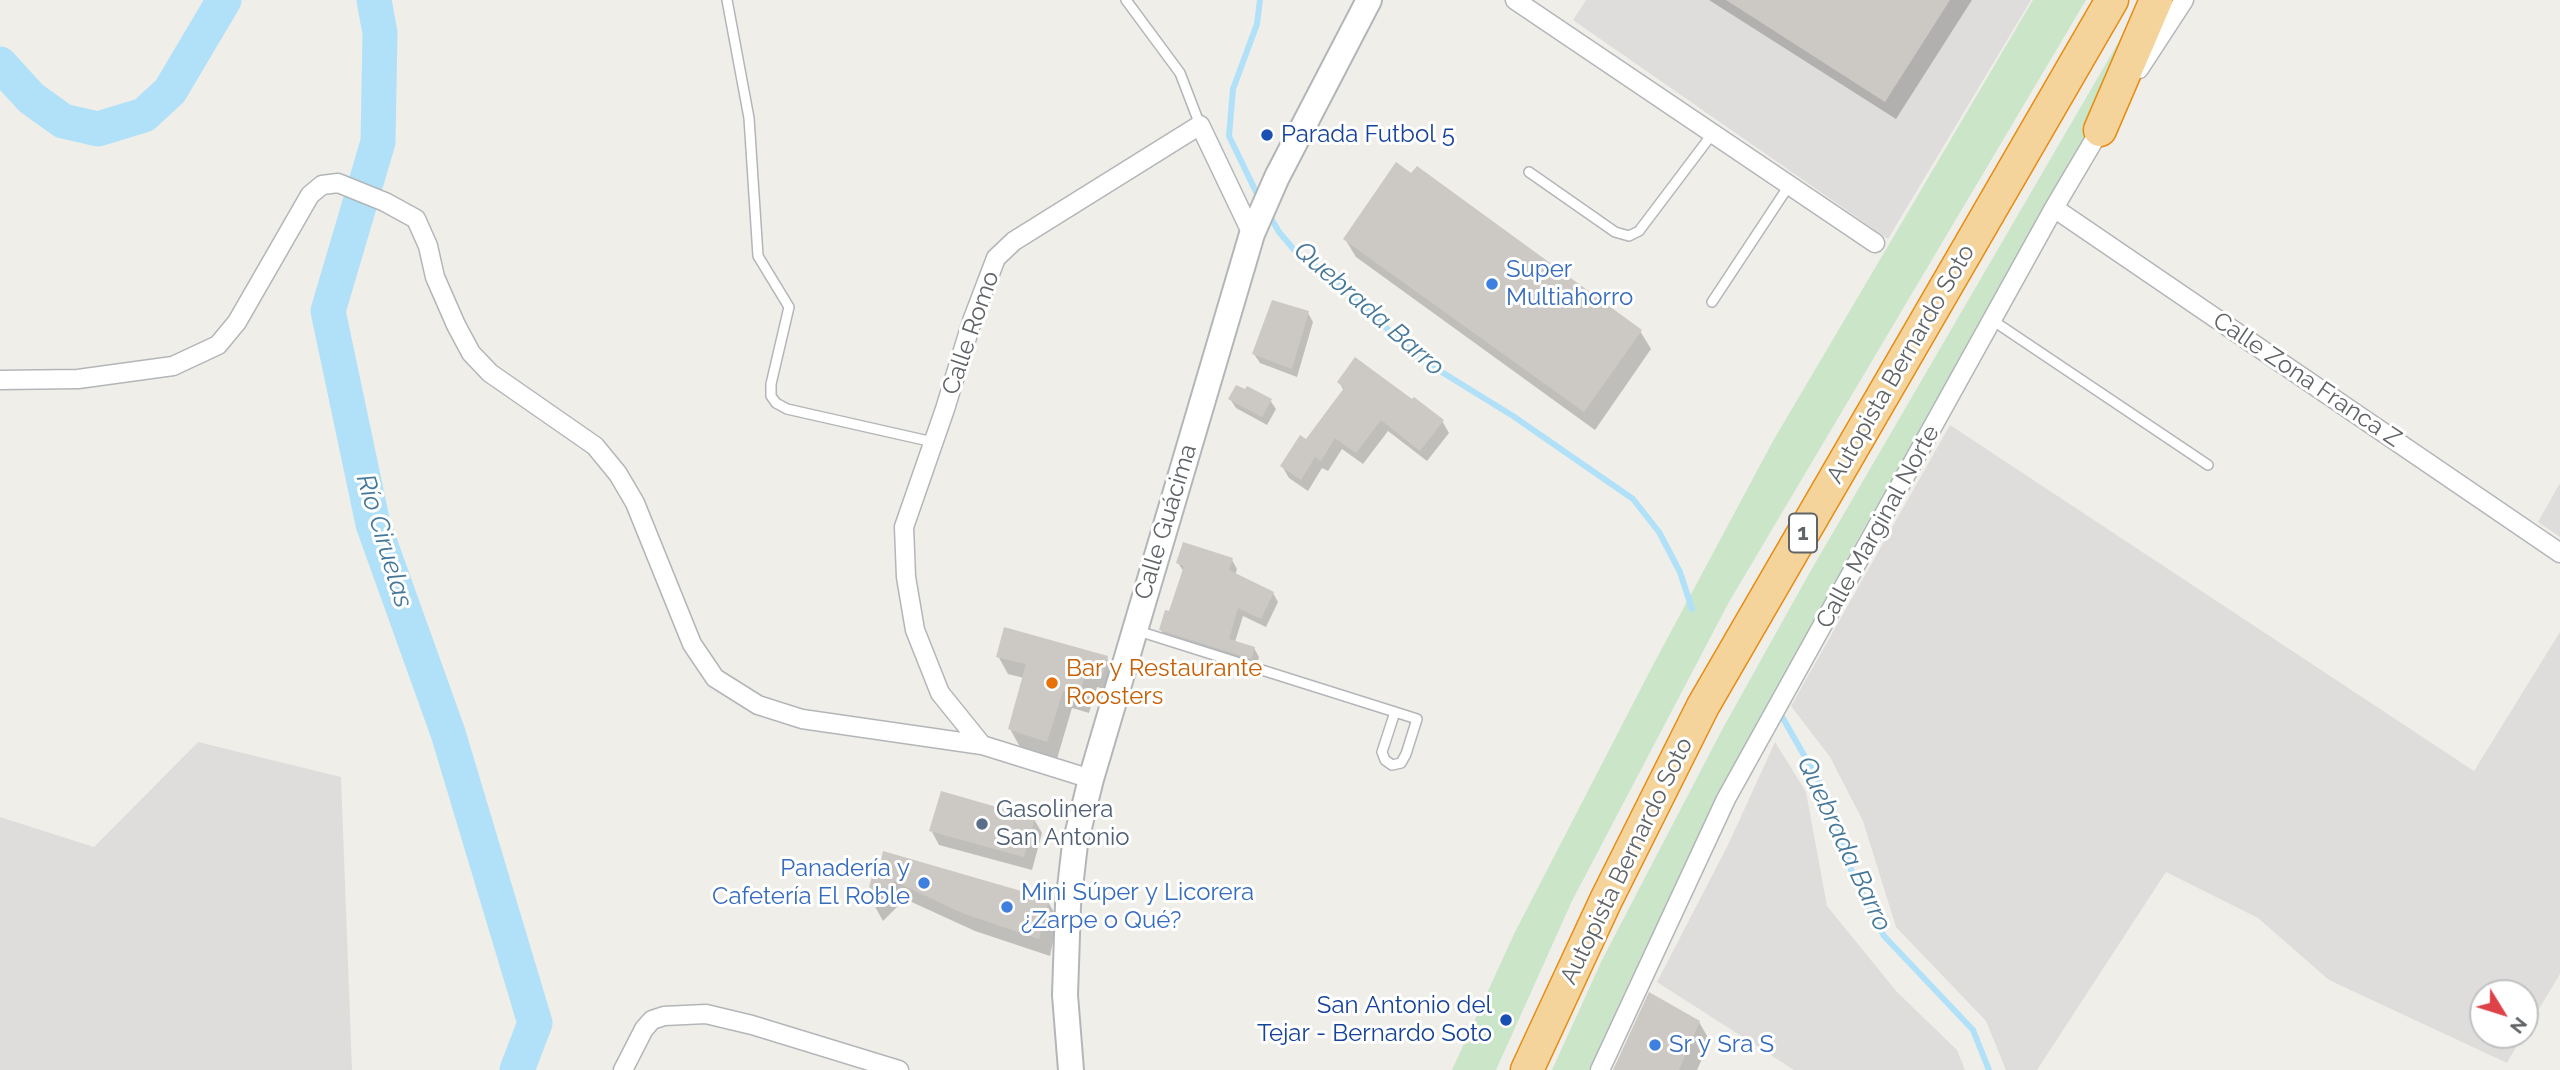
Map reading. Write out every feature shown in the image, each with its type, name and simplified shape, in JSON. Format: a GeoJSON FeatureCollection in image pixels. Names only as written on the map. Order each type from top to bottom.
{"type":"FeatureCollection","features":[{"type":"Feature","properties":{"kind":"highway","name":"Autopista Bernardo Soto"},"geometry":{"type":"LineString","coordinates":[[1527,1070],[1606,900],[1703,706],[2112,0]]}},
{"type":"Feature","properties":{"kind":"highway"},"geometry":{"type":"LineString","coordinates":[[2100,130],[2156,0]]}},
{"type":"Feature","properties":{"kind":"main road","name":"Calle Guácima"},"geometry":{"type":"LineString","coordinates":[[1071,1070],[1065,995],[1068,905],[1075,844],[1091,779],[1255,227],[1277,177],[1369,0]]}},
{"type":"Feature","properties":{"kind":"street"},"geometry":{"type":"LineString","coordinates":[[1515,0],[1875,243]]}},
{"type":"Feature","properties":{"kind":"street","name":"Calle Marginal Norte"},"geometry":{"type":"LineString","coordinates":[[1600,1070],[1726,799],[2054,208],[2100,130],[2184,0]]}},
{"type":"Feature","properties":{"kind":"street","name":"Calle Romo"},"geometry":{"type":"LineString","coordinates":[[982,745],[940,693],[915,630],[906,577],[905,527],[972,321],[996,258],[1014,241],[1200,125]]}},
{"type":"Feature","properties":{"kind":"street"},"geometry":{"type":"LineString","coordinates":[[1200,125],[1255,227]]}},
{"type":"Feature","properties":{"kind":"street"},"geometry":{"type":"LineString","coordinates":[[0,380],[78,379],[173,366],[218,345],[237,322],[310,195],[322,185],[338,183],[385,202],[416,219],[428,246],[435,276],[471,353],[490,373],[595,446],[618,474],[635,503],[692,644],[715,678],[758,705],[802,719],[982,745],[1091,779]]}},
{"type":"Feature","properties":{"kind":"street","name":"Calle Zona Franca Z"},"geometry":{"type":"LineString","coordinates":[[2054,208],[2560,553]]}},
{"type":"Feature","properties":{"kind":"street"},"geometry":{"type":"LineString","coordinates":[[623,1070],[644,1029],[652,1020],[664,1016],[706,1014],[752,1025],[899,1070]]}},
{"type":"Feature","properties":{"kind":"lane"},"geometry":{"type":"LineString","coordinates":[[727,0],[749,118],[758,256],[789,307],[771,384],[771,396],[776,403],[787,409],[933,442]]}},
{"type":"Feature","properties":{"kind":"lane"},"geometry":{"type":"LineString","coordinates":[[1126,0],[1180,73],[1200,125]]}},
{"type":"Feature","properties":{"kind":"lane"},"geometry":{"type":"LineString","coordinates":[[1530,172],[1615,232],[1629,236],[1639,231],[1713,133]]}},
{"type":"Feature","properties":{"kind":"lane"},"geometry":{"type":"LineString","coordinates":[[1712,302],[1790,184]]}},
{"type":"Feature","properties":{"kind":"lane"},"geometry":{"type":"LineString","coordinates":[[1992,320],[2208,465]]}},
{"type":"Feature","properties":{"kind":"lane"},"geometry":{"type":"LineString","coordinates":[[1134,630],[1395,712],[1417,719],[1406,754],[1401,763],[1392,765],[1385,760],[1382,752],[1395,712]]}},
{"type":"Feature","properties":{"kind":"shaded area"},"geometry":{"type":"Polygon","coordinates":[[[1586,0],[2031,0],[1888,239],[1573,20],[1586,0]]]}},
{"type":"Feature","properties":{"kind":"shaded area"},"geometry":{"type":"Polygon","coordinates":[[[1950,425],[2474,771],[2560,632],[2560,974],[2539,1009],[2539,979],[2469,979],[2469,1045],[2329,980],[2258,918],[2166,872],[2037,1070],[2006,1070],[1986,1021],[1896,927],[1863,821],[1830,757],[1791,706],[1950,425]]]}},
{"type":"Feature","properties":{"kind":"shaded area"},"geometry":{"type":"Polygon","coordinates":[[[2560,483],[2560,537],[2538,522],[2560,483]]]}},
{"type":"Feature","properties":{"kind":"shaded area"},"geometry":{"type":"Polygon","coordinates":[[[198,742],[341,777],[352,1070],[0,1070],[0,817],[94,847],[198,742]]]}},
{"type":"Feature","properties":{"kind":"shaded area"},"geometry":{"type":"Polygon","coordinates":[[[1775,742],[1806,792],[1827,906],[1897,992],[1957,1050],[1965,1070],[1794,1070],[1657,982],[1728,845],[1775,742]]]}},
{"type":"Feature","properties":{"kind":"shaded area"},"geometry":{"type":"Polygon","coordinates":[[[2477,1049],[2515,1049],[2507,1063],[2477,1049]]]}},
{"type":"Feature","properties":{"kind":"green space"},"geometry":{"type":"Polygon","coordinates":[[[2033,0],[2086,0],[1729,602],[1572,901],[1496,1070],[1452,1070],[1514,934],[1773,441],[2033,0]]]}},
{"type":"Feature","properties":{"kind":"green space"},"geometry":{"type":"Polygon","coordinates":[[[2143,0],[2094,127],[1863,530],[1725,787],[1589,1070],[1552,1070],[1602,960],[1723,728],[1810,572],[2143,0]]]}},
{"type":"Feature","properties":{"kind":"building"},"geometry":{"type":"Polygon","coordinates":[[[1726,0],[1950,0],[1885,102],[1726,0]]]}},
{"type":"Feature","properties":{"kind":"building","name":"Super Multiahorro"},"geometry":{"type":"Polygon","coordinates":[[[1396,162],[1411,173],[1417,166],[1642,330],[1584,412],[1343,239],[1396,162]]]}},
{"type":"Feature","properties":{"kind":"building"},"geometry":{"type":"Polygon","coordinates":[[[1272,300],[1309,311],[1292,369],[1252,354],[1272,300]]]}},
{"type":"Feature","properties":{"kind":"building"},"geometry":{"type":"Polygon","coordinates":[[[1355,357],[1444,420],[1420,451],[1381,420],[1356,453],[1335,438],[1321,461],[1315,457],[1301,480],[1280,466],[1300,435],[1306,439],[1344,388],[1337,382],[1355,357]]]}},
{"type":"Feature","properties":{"kind":"building"},"geometry":{"type":"Polygon","coordinates":[[[1236,385],[1245,389],[1247,386],[1272,399],[1262,417],[1228,399],[1236,385]]]}},
{"type":"Feature","properties":{"kind":"building"},"geometry":{"type":"Polygon","coordinates":[[[1183,542],[1233,558],[1229,570],[1274,592],[1261,619],[1238,608],[1229,639],[1255,647],[1251,659],[1159,630],[1165,610],[1169,611],[1184,566],[1176,563],[1183,542]]]}},
{"type":"Feature","properties":{"kind":"building","name":"Bar y Restaurante Roosters"},"geometry":{"type":"Polygon","coordinates":[[[1004,627],[1108,656],[1103,674],[1087,670],[1079,696],[1063,691],[1047,742],[1008,729],[1026,664],[996,657],[1004,627]]]}},
{"type":"Feature","properties":{"kind":"building","name":"Gasolinera San Antonio"},"geometry":{"type":"Polygon","coordinates":[[[941,791],[1035,818],[1024,857],[929,831],[941,791]]]}},
{"type":"Feature","properties":{"kind":"building"},"geometry":{"type":"Polygon","coordinates":[[[883,851],[1049,899],[1039,939],[962,913],[894,881],[871,904],[874,889],[869,887],[873,873],[878,874],[883,851]]]}},
{"type":"Feature","properties":{"kind":"building","name":"Sr y Sra S"},"geometry":{"type":"Polygon","coordinates":[[[1649,992],[1700,1021],[1679,1070],[1613,1070],[1649,992]]]}},
{"type":"Feature","properties":{"kind":"waterway","name":"Río Ciruelas"},"geometry":{"type":"LineString","coordinates":[[0,64],[31,98],[63,121],[98,129],[144,115],[170,91],[224,0]]}},
{"type":"Feature","properties":{"kind":"waterway","name":"Río Ciruelas"},"geometry":{"type":"LineString","coordinates":[[374,0],[380,33],[378,142],[328,311],[373,524],[448,733],[535,1023],[517,1070]]}},
{"type":"Feature","properties":{"kind":"waterway","name":"Quebrada Barro"},"geometry":{"type":"LineString","coordinates":[[1259,198],[1229,136],[1233,89],[1257,24],[1260,0]]}},
{"type":"Feature","properties":{"kind":"waterway","name":"Quebrada Barro"},"geometry":{"type":"LineString","coordinates":[[1268,213],[1279,232],[1296,252],[1331,277],[1419,358],[1513,416],[1633,499],[1659,532],[1680,572],[1692,609]]}},
{"type":"Feature","properties":{"kind":"waterway","name":"Quebrada Barro"},"geometry":{"type":"LineString","coordinates":[[1780,713],[1830,801],[1853,876],[1884,936],[1973,1030],[1989,1070]]}},
{"type":"Feature","properties":{"kind":"place","name":"Parada Futbol 5"},"geometry":{"type":"Point","coordinates":[1267,135]}},
{"type":"Feature","properties":{"kind":"place","name":"Super Multiahorro"},"geometry":{"type":"Point","coordinates":[1492,284]}},
{"type":"Feature","properties":{"kind":"place","name":"Bar y Restaurante Roosters"},"geometry":{"type":"Point","coordinates":[1052,683]}},
{"type":"Feature","properties":{"kind":"place","name":"Gasolinera San Antonio"},"geometry":{"type":"Point","coordinates":[982,824]}},
{"type":"Feature","properties":{"kind":"place","name":"Panadería y Cafetería El Roble"},"geometry":{"type":"Point","coordinates":[924,883]}},
{"type":"Feature","properties":{"kind":"place","name":"Mini Súper y Licorera ¿Zarpe o Qué?"},"geometry":{"type":"Point","coordinates":[1007,907]}},
{"type":"Feature","properties":{"kind":"place","name":"San Antonio del Tejar - Bernardo Soto"},"geometry":{"type":"Point","coordinates":[1506,1020]}},
{"type":"Feature","properties":{"kind":"place","name":"Sr y Sra S"},"geometry":{"type":"Point","coordinates":[1655,1045]}}]}
